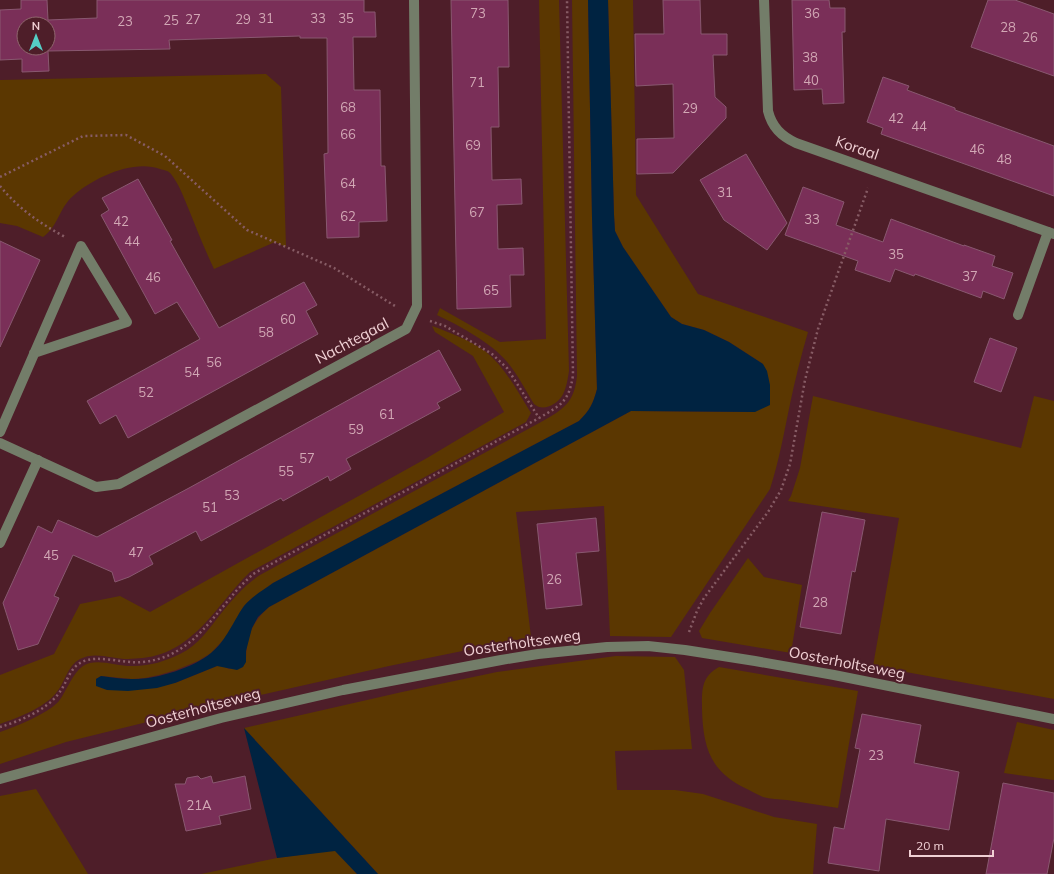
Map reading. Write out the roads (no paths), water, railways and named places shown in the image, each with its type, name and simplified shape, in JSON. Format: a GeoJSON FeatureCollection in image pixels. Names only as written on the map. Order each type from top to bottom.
{"type":"FeatureCollection","features":[{"type":"Feature","properties":{"kind":"street","name":"Nachtegaal"},"geometry":{"type":"LineString","coordinates":[[0,443],[96,487],[119,484],[406,329],[417,306],[414,0]]}},
{"type":"Feature","properties":{"kind":"street","name":"Koraal"},"geometry":{"type":"LineString","coordinates":[[764,0],[767,100],[770,120],[778,132],[796,143],[1051,233]]}},
{"type":"Feature","properties":{"kind":"street"},"geometry":{"type":"LineString","coordinates":[[1018,315],[1051,233]]}},
{"type":"Feature","properties":{"kind":"street"},"geometry":{"type":"LineString","coordinates":[[0,432],[34,353],[81,246],[127,322],[34,353]]}},
{"type":"Feature","properties":{"kind":"street"},"geometry":{"type":"LineString","coordinates":[[0,543],[38,460]]}},
{"type":"Feature","properties":{"kind":"street","name":"Oosterholtseweg"},"geometry":{"type":"LineString","coordinates":[[0,779],[221,718],[343,690],[455,668],[538,654],[607,647],[648,646],[685,650],[834,675],[1054,720]]}},
{"type":"Feature","properties":{"kind":"water"},"geometry":{"type":"Polygon","coordinates":[[[588,0],[608,0],[615,231],[623,247],[671,317],[682,324],[704,330],[729,342],[763,364],[767,371],[770,385],[770,405],[755,412],[631,411],[269,607],[258,617],[252,628],[246,651],[246,662],[243,667],[237,670],[217,666],[175,683],[157,688],[128,691],[107,690],[96,686],[96,679],[101,676],[141,679],[173,672],[194,664],[213,651],[221,643],[247,602],[273,583],[579,421],[586,413],[592,403],[597,389],[588,0]]]}},
{"type":"Feature","properties":{"kind":"water"},"geometry":{"type":"Polygon","coordinates":[[[244,728],[378,874],[357,874],[335,851],[277,858],[244,728]]]}}]}
